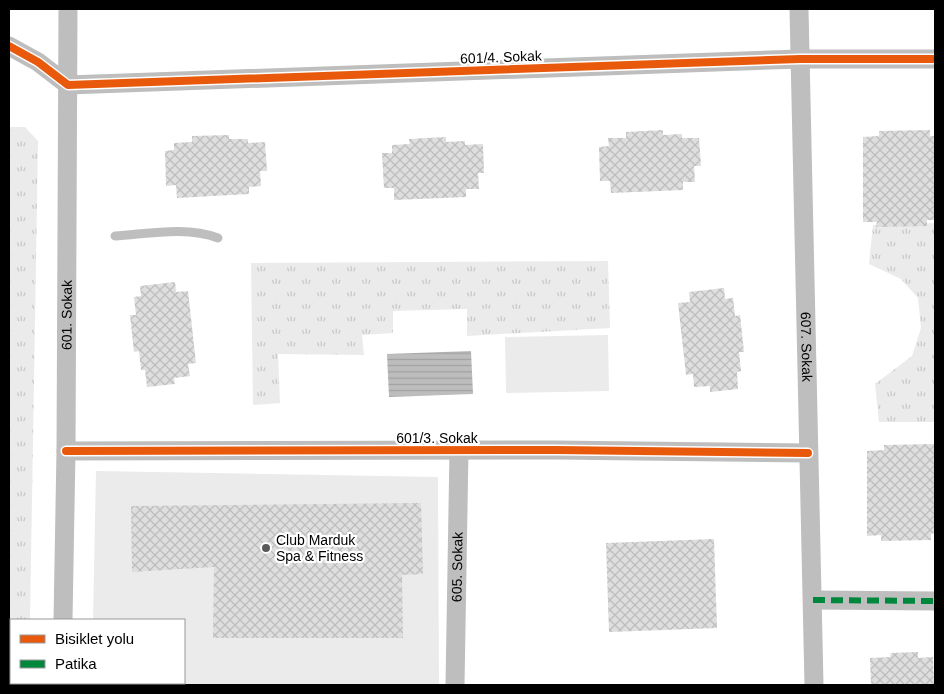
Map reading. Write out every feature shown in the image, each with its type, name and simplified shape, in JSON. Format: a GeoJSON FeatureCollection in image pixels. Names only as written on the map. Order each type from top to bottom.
{"type":"FeatureCollection","features":[{"type":"Feature","properties":{"kind":"street","name":"601. Sokak"},"geometry":{"type":"LineString","coordinates":[[62,619],[66,451],[68,9]]}},
{"type":"Feature","properties":{"kind":"street","name":"607. Sokak"},"geometry":{"type":"LineString","coordinates":[[799,9],[814,685]]}},
{"type":"Feature","properties":{"kind":"street"},"geometry":{"type":"LineString","coordinates":[[9,46],[38,62],[68,85]]}},
{"type":"Feature","properties":{"kind":"street","name":"601/4. Sokak"},"geometry":{"type":"LineString","coordinates":[[68,85],[800,59],[935,59]]}},
{"type":"Feature","properties":{"kind":"street","name":"601/3. Sokak"},"geometry":{"type":"LineString","coordinates":[[66,451],[459,450],[808,453]]}},
{"type":"Feature","properties":{"kind":"street","name":"605. Sokak"},"geometry":{"type":"LineString","coordinates":[[455,685],[459,450]]}},
{"type":"Feature","properties":{"kind":"street"},"geometry":{"type":"LineString","coordinates":[[812,600],[935,601]]}},
{"type":"Feature","properties":{"kind":"lane"},"geometry":{"type":"LineString","coordinates":[[115,236],[184,232],[207,234],[218,238]]}},
{"type":"Feature","properties":{"kind":"green space"},"geometry":{"type":"Polygon","coordinates":[[[9,127],[25,127],[38,141],[30,619],[10,619],[10,684],[29,685],[9,685],[9,127]]]}},
{"type":"Feature","properties":{"kind":"green space"},"geometry":{"type":"Polygon","coordinates":[[[935,223],[935,422],[879,422],[875,384],[912,356],[921,328],[918,298],[901,279],[869,264],[873,225],[935,223]]]}},
{"type":"Feature","properties":{"kind":"green space"},"geometry":{"type":"Polygon","coordinates":[[[608,261],[610,328],[467,336],[467,309],[393,311],[393,333],[362,335],[364,355],[278,354],[280,403],[253,405],[251,263],[608,261]]]}},
{"type":"Feature","properties":{"kind":"green space"},"geometry":{"type":"Polygon","coordinates":[[[608,335],[609,391],[506,393],[505,337],[608,335]]]}},
{"type":"Feature","properties":{"kind":"green space","name":"Club Marduk Spa & Fitness"},"geometry":{"type":"Polygon","coordinates":[[[96,471],[438,477],[439,685],[92,685],[185,684],[185,619],[93,619],[96,471]]]}},
{"type":"Feature","properties":{"kind":"shaded area"},"geometry":{"type":"Polygon","coordinates":[[[471,351],[473,394],[389,397],[387,354],[471,351]]]}},
{"type":"Feature","properties":{"kind":"building"},"geometry":{"type":"Polygon","coordinates":[[[663,130],[663,135],[682,134],[682,138],[699,138],[701,166],[694,166],[695,182],[683,182],[683,190],[611,193],[610,181],[600,181],[599,147],[609,146],[608,138],[626,138],[626,132],[663,130]]]}},
{"type":"Feature","properties":{"kind":"building"},"geometry":{"type":"Polygon","coordinates":[[[930,130],[930,136],[935,136],[935,220],[927,220],[927,226],[876,227],[877,222],[863,222],[863,137],[879,136],[879,131],[930,130]]]}},
{"type":"Feature","properties":{"kind":"building"},"geometry":{"type":"Polygon","coordinates":[[[229,135],[229,139],[248,139],[248,143],[265,142],[267,171],[260,171],[261,186],[249,187],[249,194],[177,198],[176,185],[166,186],[165,151],[174,150],[174,143],[192,142],[192,136],[229,135]]]}},
{"type":"Feature","properties":{"kind":"building"},"geometry":{"type":"Polygon","coordinates":[[[446,137],[446,142],[465,141],[465,145],[483,144],[484,173],[478,173],[479,189],[466,189],[466,197],[394,200],[394,188],[384,188],[382,153],[392,153],[392,145],[410,144],[409,139],[446,137]]]}},
{"type":"Feature","properties":{"kind":"building"},"geometry":{"type":"Polygon","coordinates":[[[175,282],[176,292],[188,291],[196,363],[188,364],[190,376],[174,378],[175,384],[147,387],[145,370],[141,370],[139,351],[134,352],[130,315],[136,315],[134,297],[141,296],[140,286],[175,282]]]}},
{"type":"Feature","properties":{"kind":"building"},"geometry":{"type":"Polygon","coordinates":[[[724,288],[725,299],[733,298],[735,316],[740,315],[744,352],[739,352],[741,371],[737,372],[738,389],[710,392],[710,386],[694,387],[693,374],[686,375],[678,303],[690,302],[689,292],[724,288]]]}},
{"type":"Feature","properties":{"kind":"building"},"geometry":{"type":"Polygon","coordinates":[[[934,444],[935,533],[931,534],[931,540],[881,541],[881,535],[867,536],[867,451],[884,450],[884,445],[934,444]]]}},
{"type":"Feature","properties":{"kind":"building"},"geometry":{"type":"Polygon","coordinates":[[[421,503],[423,574],[402,575],[403,638],[213,638],[214,567],[132,572],[131,506],[421,503]]]}},
{"type":"Feature","properties":{"kind":"building"},"geometry":{"type":"Polygon","coordinates":[[[714,539],[717,628],[609,632],[606,543],[714,539]]]}},
{"type":"Feature","properties":{"kind":"building"},"geometry":{"type":"Polygon","coordinates":[[[918,652],[918,658],[933,657],[934,685],[871,685],[870,658],[890,657],[891,653],[918,652]]]}},
{"type":"Feature","properties":{"kind":"marked path"},"geometry":{"type":"LineString","coordinates":[[813,600],[935,601]]}},
{"type":"Feature","properties":{"kind":"cycle path"},"geometry":{"type":"LineString","coordinates":[[9,46],[38,62],[68,85],[800,59],[935,59]]}},
{"type":"Feature","properties":{"kind":"cycle path"},"geometry":{"type":"LineString","coordinates":[[66,451],[556,450],[808,453]]}},
{"type":"Feature","properties":{"kind":"place","name":"Club Marduk Spa & Fitness"},"geometry":{"type":"Point","coordinates":[266,548]}}]}
